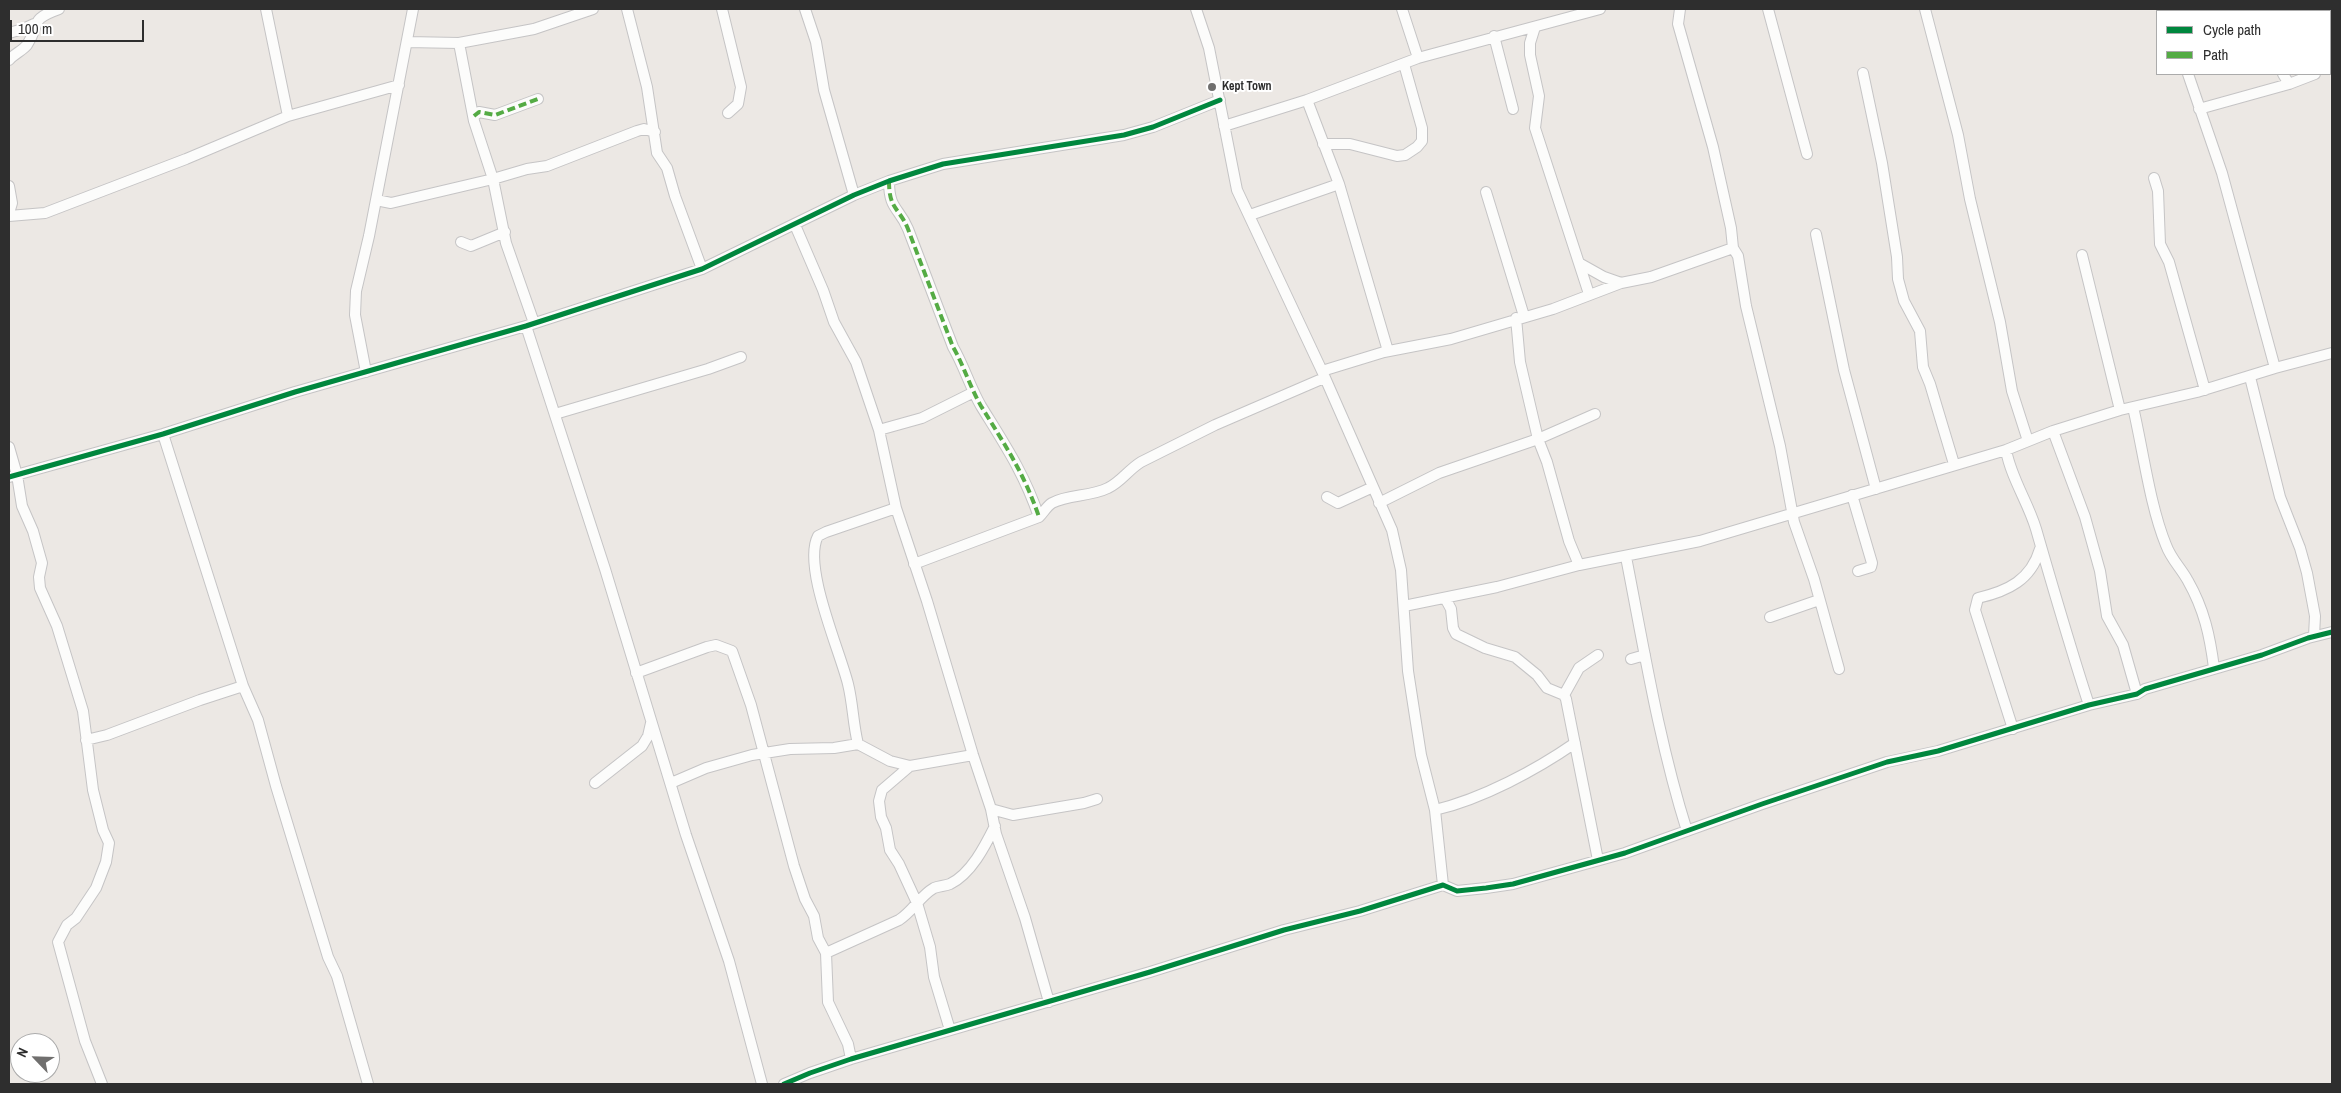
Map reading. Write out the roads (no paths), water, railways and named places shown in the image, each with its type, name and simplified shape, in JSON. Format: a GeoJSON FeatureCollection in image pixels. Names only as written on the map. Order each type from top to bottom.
{"type":"FeatureCollection","features":[{"type":"Feature","properties":{"kind":"street"},"geometry":{"type":"LineString","coordinates":[[9,33],[23,30],[34,24],[45,14],[59,9]]}},
{"type":"Feature","properties":{"kind":"street"},"geometry":{"type":"LineString","coordinates":[[266,9],[288,116]]}},
{"type":"Feature","properties":{"kind":"street"},"geometry":{"type":"LineString","coordinates":[[366,372],[355,315],[356,291],[376,200],[413,9]]}},
{"type":"Feature","properties":{"kind":"street"},"geometry":{"type":"LineString","coordinates":[[407,42],[459,43],[534,29],[593,9]]}},
{"type":"Feature","properties":{"kind":"street"},"geometry":{"type":"LineString","coordinates":[[628,9],[647,87],[657,153],[667,168],[675,196],[702,269]]}},
{"type":"Feature","properties":{"kind":"street"},"geometry":{"type":"LineString","coordinates":[[722,9],[741,87],[738,104],[728,113]]}},
{"type":"Feature","properties":{"kind":"street"},"geometry":{"type":"LineString","coordinates":[[805,9],[816,42],[824,90],[854,195]]}},
{"type":"Feature","properties":{"kind":"street"},"geometry":{"type":"LineString","coordinates":[[1196,9],[1209,48],[1237,190],[1323,374],[1392,530],[1401,570],[1408,671],[1421,755],[1435,810],[1443,884]]}},
{"type":"Feature","properties":{"kind":"street"},"geometry":{"type":"LineString","coordinates":[[1402,9],[1418,58]]}},
{"type":"Feature","properties":{"kind":"street"},"geometry":{"type":"LineString","coordinates":[[1224,126],[1306,100],[1418,58],[1600,9]]}},
{"type":"Feature","properties":{"kind":"street"},"geometry":{"type":"LineString","coordinates":[[1680,9],[1678,24],[1713,147],[1731,228],[1733,248],[1738,256],[1746,306],[1780,446],[1793,513],[1839,669]]}},
{"type":"Feature","properties":{"kind":"street"},"geometry":{"type":"LineString","coordinates":[[1768,9],[1807,154]]}},
{"type":"Feature","properties":{"kind":"street"},"geometry":{"type":"LineString","coordinates":[[1925,9],[1958,135],[1970,199],[2000,322],[2012,391],[2028,441]]}},
{"type":"Feature","properties":{"kind":"street"},"geometry":{"type":"LineString","coordinates":[[9,60],[26,46],[34,24]]}},
{"type":"Feature","properties":{"kind":"street"},"geometry":{"type":"LineString","coordinates":[[1535,27],[1530,43],[1530,55],[1539,96],[1535,128],[1589,294]]}},
{"type":"Feature","properties":{"kind":"street"},"geometry":{"type":"LineString","coordinates":[[1494,36],[1513,108]]}},
{"type":"Feature","properties":{"kind":"street"},"geometry":{"type":"LineString","coordinates":[[459,43],[474,122],[493,179],[513,267],[518,275],[555,414],[606,569],[670,783],[729,961],[762,1084]]}},
{"type":"Feature","properties":{"kind":"street"},"geometry":{"type":"LineString","coordinates":[[1323,144],[1350,144],[1397,156],[1405,155],[1417,147],[1422,141],[1422,128],[1404,64]]}},
{"type":"Feature","properties":{"kind":"street"},"geometry":{"type":"LineString","coordinates":[[1863,73],[1882,164],[1897,257],[1898,279],[1904,301],[1920,331],[1923,367],[1954,464]]}},
{"type":"Feature","properties":{"kind":"street"},"geometry":{"type":"LineString","coordinates":[[2188,75],[2222,173],[2275,368]]}},
{"type":"Feature","properties":{"kind":"street"},"geometry":{"type":"LineString","coordinates":[[2284,75],[2288,84]]}},
{"type":"Feature","properties":{"kind":"street"},"geometry":{"type":"LineString","coordinates":[[2199,109],[2288,84],[2312,75]]}},
{"type":"Feature","properties":{"kind":"street"},"geometry":{"type":"LineString","coordinates":[[9,186],[12,203],[9,215],[45,213],[186,159],[288,116],[399,85]]}},
{"type":"Feature","properties":{"kind":"street"},"geometry":{"type":"LineString","coordinates":[[474,116],[479,112],[495,114],[504,112],[538,99]]}},
{"type":"Feature","properties":{"kind":"street"},"geometry":{"type":"LineString","coordinates":[[13,476],[163,434],[295,392],[530,324],[702,269],[854,195],[889,181],[943,164],[1124,135],[1153,127],[1220,100]]}},
{"type":"Feature","properties":{"kind":"street"},"geometry":{"type":"LineString","coordinates":[[1306,100],[1339,184],[1388,351]]}},
{"type":"Feature","properties":{"kind":"street"},"geometry":{"type":"LineString","coordinates":[[376,200],[391,203],[493,179],[527,168],[547,166],[637,130],[644,129],[655,132]]}},
{"type":"Feature","properties":{"kind":"street"},"geometry":{"type":"LineString","coordinates":[[2154,178],[2158,192],[2160,244],[2169,262],[2205,390]]}},
{"type":"Feature","properties":{"kind":"street"},"geometry":{"type":"LineString","coordinates":[[889,181],[890,199],[908,230],[953,347],[963,364],[968,382],[1016,462],[1032,494],[1039,518]]}},
{"type":"Feature","properties":{"kind":"street"},"geometry":{"type":"LineString","coordinates":[[1250,215],[1339,184]]}},
{"type":"Feature","properties":{"kind":"street"},"geometry":{"type":"LineString","coordinates":[[1486,192],[1520,317],[1520,362],[1538,439],[1547,462],[1569,541],[1580,565]]}},
{"type":"Feature","properties":{"kind":"street"},"geometry":{"type":"LineString","coordinates":[[795,225],[823,290],[834,322],[856,362],[879,430],[896,508],[972,755],[1025,918],[1049,1002]]}},
{"type":"Feature","properties":{"kind":"street"},"geometry":{"type":"LineString","coordinates":[[461,242],[471,246],[505,232]]}},
{"type":"Feature","properties":{"kind":"street"},"geometry":{"type":"LineString","coordinates":[[1816,234],[1844,370],[1876,488]]}},
{"type":"Feature","properties":{"kind":"street"},"geometry":{"type":"LineString","coordinates":[[914,564],[1039,518],[1050,504],[1106,489],[1114,485],[1130,468],[1141,462],[1323,374],[1388,351],[1451,339],[1520,317],[1553,309],[1621,283],[1651,277],[1733,248]]}},
{"type":"Feature","properties":{"kind":"street"},"geometry":{"type":"LineString","coordinates":[[2082,255],[2120,410]]}},
{"type":"Feature","properties":{"kind":"street"},"geometry":{"type":"LineString","coordinates":[[1579,263],[1604,277],[1621,283]]}},
{"type":"Feature","properties":{"kind":"street"},"geometry":{"type":"LineString","coordinates":[[1404,606],[1580,565],[1626,558],[1700,541],[2006,450],[2053,431],[2120,410],[2205,390],[2275,368],[2332,354]]}},
{"type":"Feature","properties":{"kind":"street"},"geometry":{"type":"LineString","coordinates":[[555,414],[708,369],[741,357]]}},
{"type":"Feature","properties":{"kind":"street"},"geometry":{"type":"LineString","coordinates":[[2250,377],[2280,497],[2300,548],[2307,573],[2315,616],[2314,636]]}},
{"type":"Feature","properties":{"kind":"street"},"geometry":{"type":"LineString","coordinates":[[879,430],[922,418],[974,392]]}},
{"type":"Feature","properties":{"kind":"street"},"geometry":{"type":"LineString","coordinates":[[2133,407],[2165,544],[2176,565],[2187,578],[2203,612],[2209,630],[2214,668]]}},
{"type":"Feature","properties":{"kind":"street"},"geometry":{"type":"LineString","coordinates":[[1379,503],[1439,473],[1538,439],[1595,414]]}},
{"type":"Feature","properties":{"kind":"street"},"geometry":{"type":"LineString","coordinates":[[2053,431],[2068,475],[2080,499],[2100,571],[2107,616],[2123,645],[2137,694]]}},
{"type":"Feature","properties":{"kind":"street"},"geometry":{"type":"LineString","coordinates":[[163,434],[243,686],[258,720],[279,796],[328,957],[337,976],[368,1084]]}},
{"type":"Feature","properties":{"kind":"street"},"geometry":{"type":"LineString","coordinates":[[9,447],[13,476],[22,506],[33,531],[42,563],[39,577],[40,588],[57,626],[83,711],[93,790],[103,830],[109,843],[96,888],[76,918],[68,925],[58,942],[84,1041],[102,1084]]}},
{"type":"Feature","properties":{"kind":"street"},"geometry":{"type":"LineString","coordinates":[[2006,450],[2011,469],[2036,528],[2040,548],[2089,705]]}},
{"type":"Feature","properties":{"kind":"street"},"geometry":{"type":"LineString","coordinates":[[1327,497],[1338,503],[1372,487]]}},
{"type":"Feature","properties":{"kind":"street"},"geometry":{"type":"LineString","coordinates":[[1852,495],[1872,563],[1871,567],[1858,571]]}},
{"type":"Feature","properties":{"kind":"street"},"geometry":{"type":"LineString","coordinates":[[858,744],[848,683],[834,646],[813,554],[818,536],[896,508]]}},
{"type":"Feature","properties":{"kind":"street"},"geometry":{"type":"LineString","coordinates":[[2013,729],[1975,610],[1975,603],[1978,598],[2018,583],[2026,577],[2036,561],[2040,548]]}},
{"type":"Feature","properties":{"kind":"street"},"geometry":{"type":"LineString","coordinates":[[1626,558],[1672,782],[1687,831]]}},
{"type":"Feature","properties":{"kind":"street"},"geometry":{"type":"LineString","coordinates":[[1444,598],[1451,609],[1453,628],[1456,634],[1485,648],[1515,657],[1537,675],[1547,688],[1564,695],[1568,703],[1598,860]]}},
{"type":"Feature","properties":{"kind":"street"},"geometry":{"type":"LineString","coordinates":[[1770,618],[1819,600]]}},
{"type":"Feature","properties":{"kind":"street"},"geometry":{"type":"LineString","coordinates":[[784,1084],[851,1059],[1049,1002],[1284,930],[1365,910],[1443,884],[1457,891],[1513,884],[1626,853],[1887,762],[2013,729],[2089,705],[2137,694],[2145,689],[2262,655],[2314,636],[2332,632]]}},
{"type":"Feature","properties":{"kind":"street"},"geometry":{"type":"LineString","coordinates":[[636,673],[707,647],[716,645],[726,647],[732,651],[764,753],[794,866],[805,899],[814,916],[818,938],[826,953],[828,1002],[848,1044],[851,1059]]}},
{"type":"Feature","properties":{"kind":"street"},"geometry":{"type":"LineString","coordinates":[[1564,695],[1579,668],[1598,655]]}},
{"type":"Feature","properties":{"kind":"street"},"geometry":{"type":"LineString","coordinates":[[1631,659],[1645,655]]}},
{"type":"Feature","properties":{"kind":"street"},"geometry":{"type":"LineString","coordinates":[[86,740],[107,736],[200,700],[243,686]]}},
{"type":"Feature","properties":{"kind":"street"},"geometry":{"type":"LineString","coordinates":[[595,783],[642,746],[648,736],[651,720]]}},
{"type":"Feature","properties":{"kind":"street"},"geometry":{"type":"LineString","coordinates":[[1435,810],[1470,799],[1535,769],[1575,743]]}},
{"type":"Feature","properties":{"kind":"street"},"geometry":{"type":"LineString","coordinates":[[670,783],[706,768],[764,753],[790,749],[834,748],[858,744],[890,761],[910,766],[972,755]]}},
{"type":"Feature","properties":{"kind":"street"},"geometry":{"type":"LineString","coordinates":[[910,766],[882,790],[880,801],[881,817],[886,828],[890,850],[900,864],[917,903],[930,947],[934,977],[950,1030]]}},
{"type":"Feature","properties":{"kind":"street"},"geometry":{"type":"LineString","coordinates":[[991,809],[1013,815],[1097,799]]}},
{"type":"Feature","properties":{"kind":"street"},"geometry":{"type":"LineString","coordinates":[[826,953],[899,920],[908,914],[934,888],[951,883],[969,867],[996,830],[1013,815]]}},
{"type":"Feature","properties":{"kind":"place","name":"Kept Town"},"geometry":{"type":"Point","coordinates":[1212,87]}}]}
